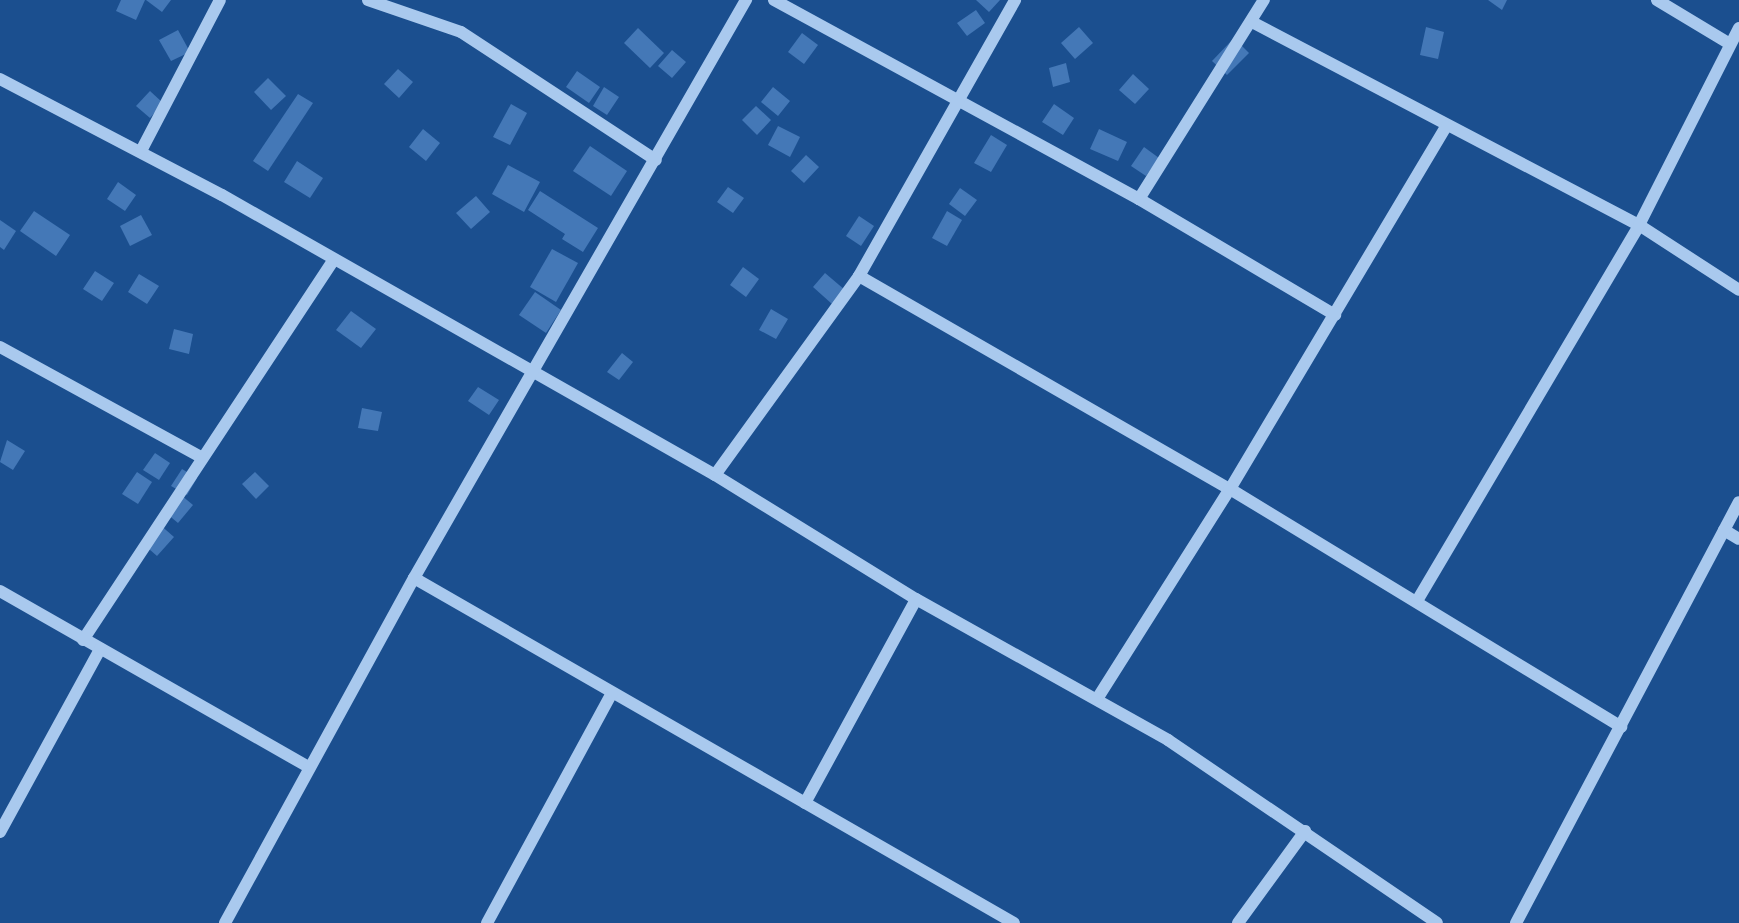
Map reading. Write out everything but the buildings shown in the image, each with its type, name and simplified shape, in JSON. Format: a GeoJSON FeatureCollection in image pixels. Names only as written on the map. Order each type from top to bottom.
{"type":"FeatureCollection","features":[{"type":"Feature","properties":{"kind":"street"},"geometry":{"type":"LineString","coordinates":[[141,151],[220,0]]}},
{"type":"Feature","properties":{"kind":"street"},"geometry":{"type":"LineString","coordinates":[[368,0],[461,32],[656,160]]}},
{"type":"Feature","properties":{"kind":"street"},"geometry":{"type":"LineString","coordinates":[[225,923],[415,578],[746,0]]}},
{"type":"Feature","properties":{"kind":"street"},"geometry":{"type":"LineString","coordinates":[[774,0],[959,98],[1139,199],[1335,315]]}},
{"type":"Feature","properties":{"kind":"street"},"geometry":{"type":"LineString","coordinates":[[715,475],[859,276],[1015,0]]}},
{"type":"Feature","properties":{"kind":"street"},"geometry":{"type":"LineString","coordinates":[[1139,199],[1264,0]]}},
{"type":"Feature","properties":{"kind":"street"},"geometry":{"type":"LineString","coordinates":[[1657,0],[1730,44]]}},
{"type":"Feature","properties":{"kind":"street"},"geometry":{"type":"LineString","coordinates":[[1252,22],[1639,225],[1739,290]]}},
{"type":"Feature","properties":{"kind":"street"},"geometry":{"type":"LineString","coordinates":[[1417,601],[1639,225],[1739,28]]}},
{"type":"Feature","properties":{"kind":"street"},"geometry":{"type":"LineString","coordinates":[[0,79],[141,151],[531,374],[715,475],[916,599],[1168,740],[1437,923]]}},
{"type":"Feature","properties":{"kind":"street"},"geometry":{"type":"LineString","coordinates":[[1097,699],[1230,489],[1446,126]]}},
{"type":"Feature","properties":{"kind":"street"},"geometry":{"type":"LineString","coordinates":[[83,640],[201,457],[334,260]]}},
{"type":"Feature","properties":{"kind":"street"},"geometry":{"type":"LineString","coordinates":[[859,276],[1230,489],[1621,727]]}},
{"type":"Feature","properties":{"kind":"street"},"geometry":{"type":"LineString","coordinates":[[0,347],[201,457]]}},
{"type":"Feature","properties":{"kind":"street"},"geometry":{"type":"LineString","coordinates":[[1517,923],[1739,502]]}},
{"type":"Feature","properties":{"kind":"street"},"geometry":{"type":"LineString","coordinates":[[1724,530],[1739,539]]}},
{"type":"Feature","properties":{"kind":"street"},"geometry":{"type":"LineString","coordinates":[[415,578],[1014,923]]}},
{"type":"Feature","properties":{"kind":"street"},"geometry":{"type":"LineString","coordinates":[[0,591],[308,768]]}},
{"type":"Feature","properties":{"kind":"street"},"geometry":{"type":"LineString","coordinates":[[805,803],[916,599]]}},
{"type":"Feature","properties":{"kind":"street"},"geometry":{"type":"LineString","coordinates":[[0,832],[100,649]]}},
{"type":"Feature","properties":{"kind":"street"},"geometry":{"type":"LineString","coordinates":[[487,923],[612,693]]}},
{"type":"Feature","properties":{"kind":"street"},"geometry":{"type":"LineString","coordinates":[[1238,923],[1304,831]]}}]}
